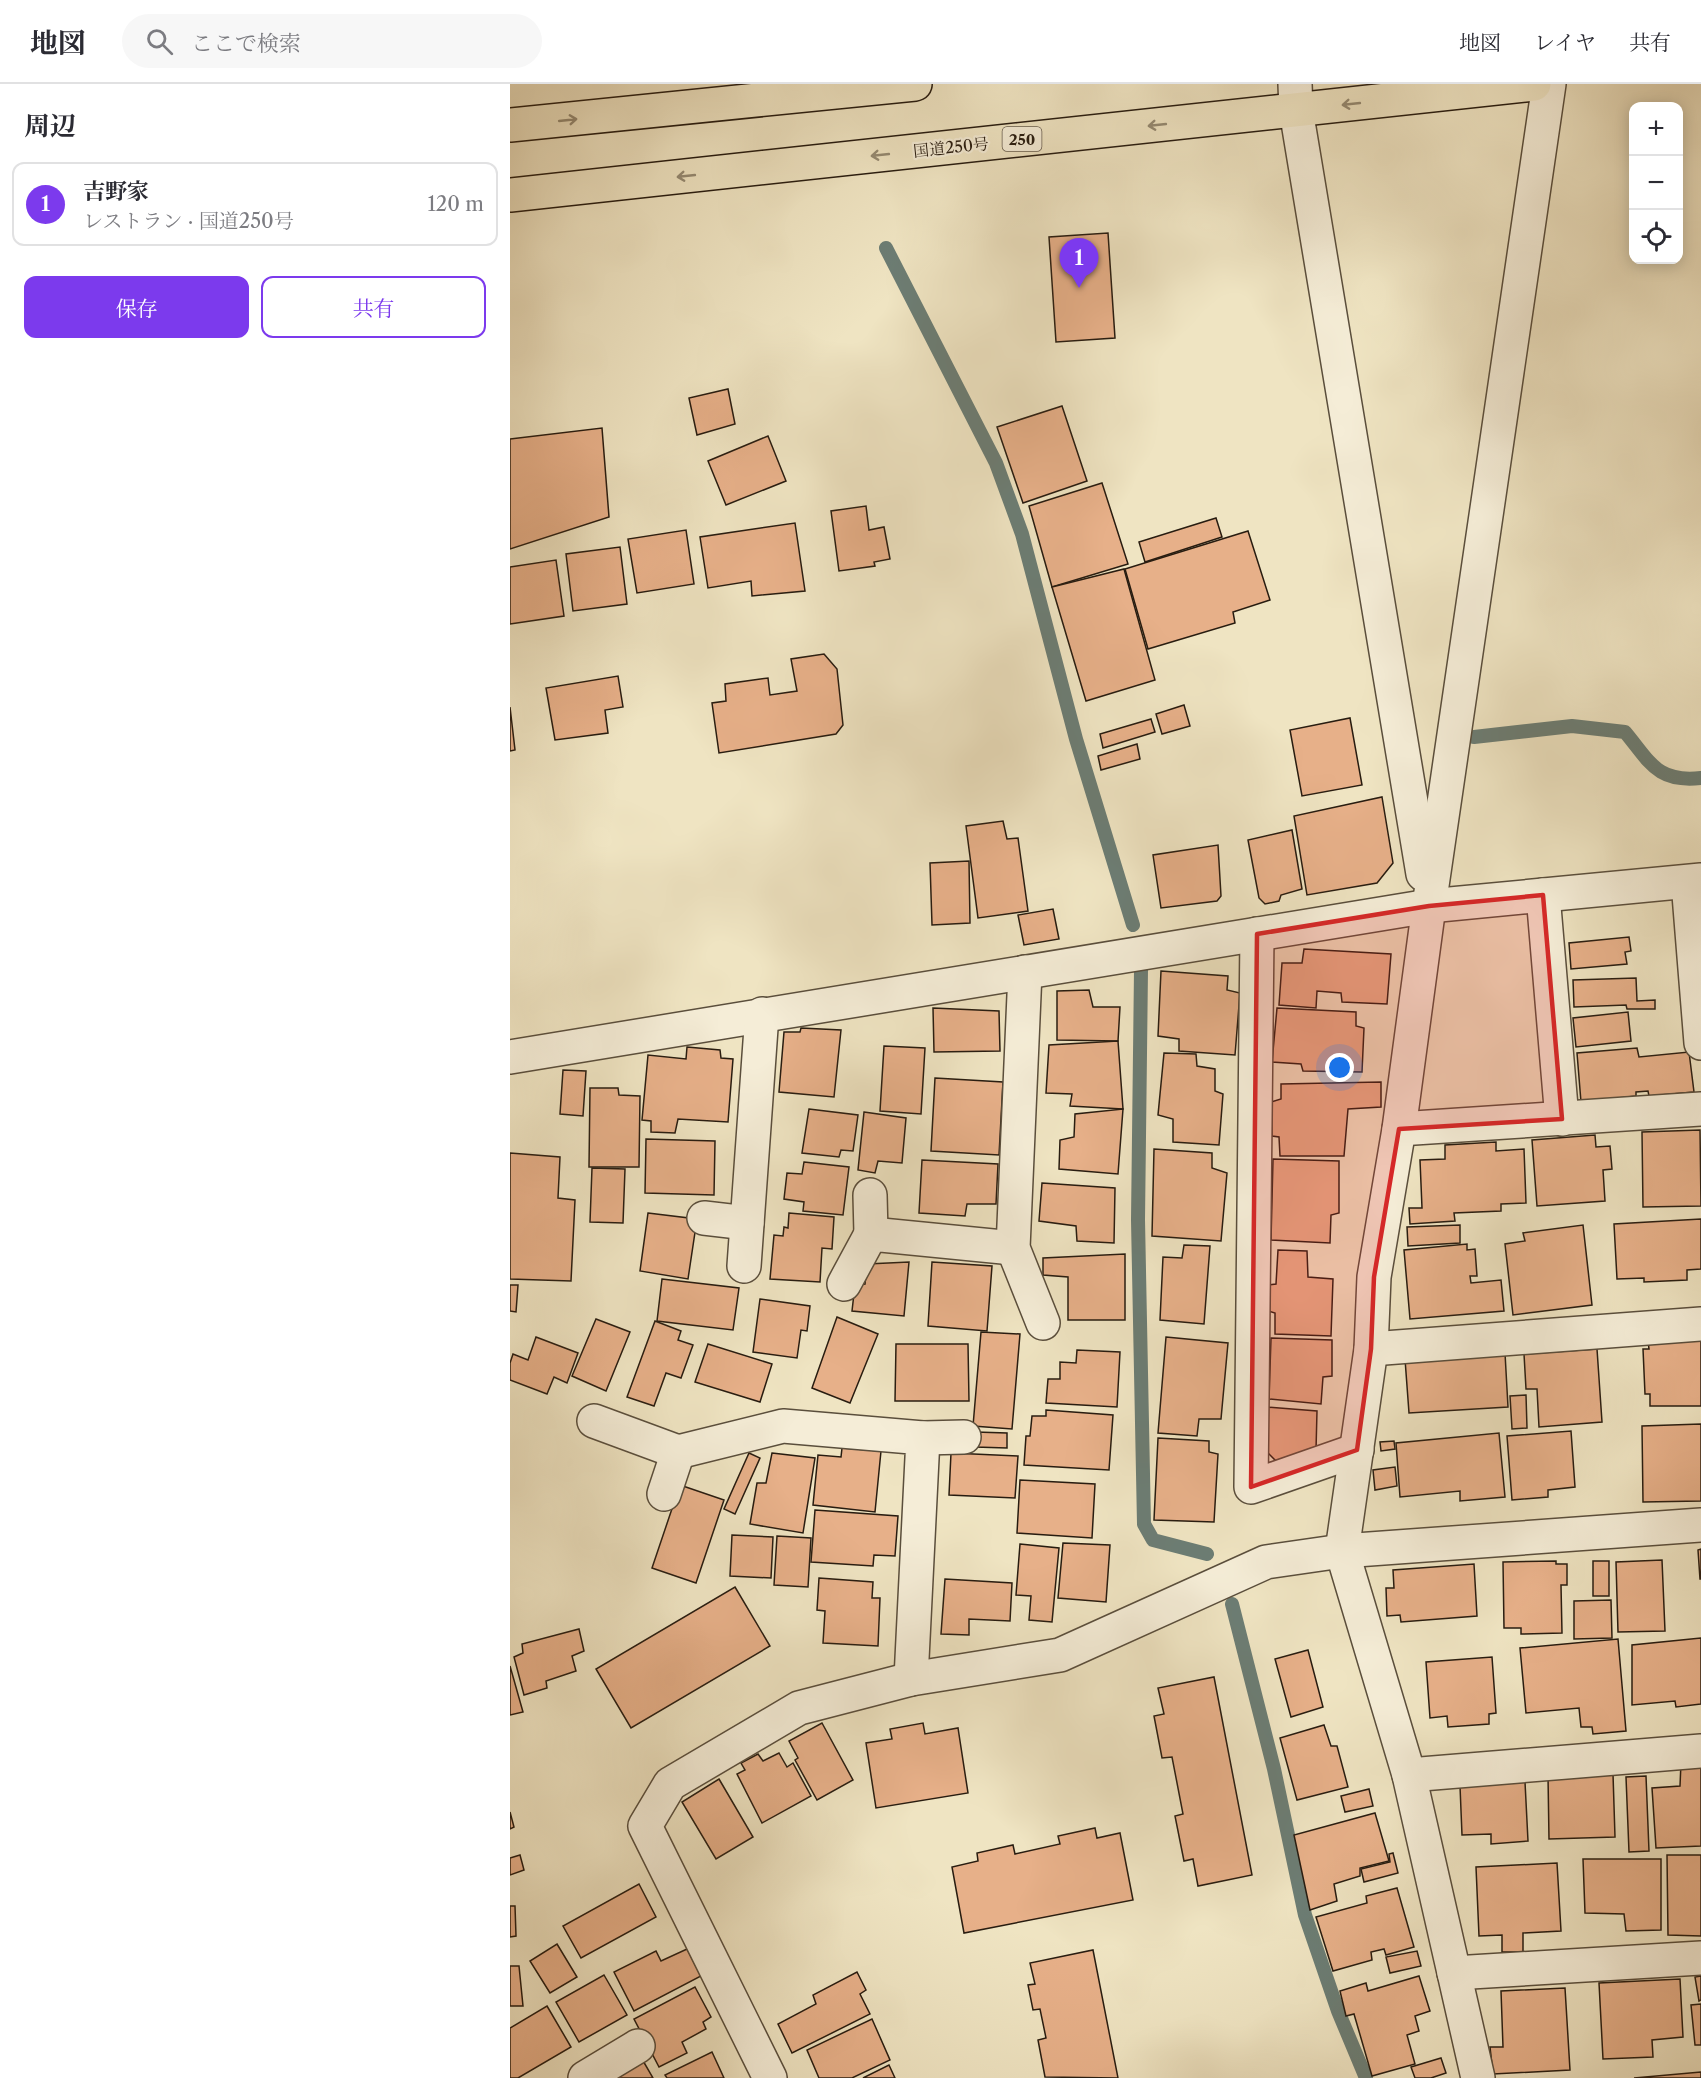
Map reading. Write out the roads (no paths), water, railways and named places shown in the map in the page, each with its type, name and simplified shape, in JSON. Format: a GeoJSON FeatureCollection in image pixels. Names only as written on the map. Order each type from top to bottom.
{"type":"FeatureCollection","features":[{"type":"Feature","properties":{"kind":"highway"},"geometry":{"type":"LineString","coordinates":[[510,125],[915,84]]}},
{"type":"Feature","properties":{"kind":"highway","name":"国道250号"},"geometry":{"type":"LineString","coordinates":[[510,195],[1295,97],[1534,84]]}},
{"type":"Feature","properties":{"kind":"street"},"geometry":{"type":"LineString","coordinates":[[1478,2078],[1409,1775],[1342,1551],[1371,1349],[1374,1277],[1399,1129],[1429,906],[1550,84]]}},
{"type":"Feature","properties":{"kind":"street"},"geometry":{"type":"LineString","coordinates":[[1295,97],[1429,906]]}},
{"type":"Feature","properties":{"kind":"street"},"geometry":{"type":"LineString","coordinates":[[510,1057],[1429,906],[1694,881],[1701,1043]]}},
{"type":"Feature","properties":{"kind":"street"},"geometry":{"type":"LineString","coordinates":[[1543,895],[1562,1119]]}},
{"type":"Feature","properties":{"kind":"street"},"geometry":{"type":"LineString","coordinates":[[1257,933],[1251,1487],[1357,1450]]}},
{"type":"Feature","properties":{"kind":"street"},"geometry":{"type":"LineString","coordinates":[[1025,972],[1013,1248],[1043,1323]]}},
{"type":"Feature","properties":{"kind":"street"},"geometry":{"type":"LineString","coordinates":[[744,1266],[762,1014]]}},
{"type":"Feature","properties":{"kind":"street"},"geometry":{"type":"LineString","coordinates":[[1399,1129],[1701,1109]]}},
{"type":"Feature","properties":{"kind":"street"},"geometry":{"type":"LineString","coordinates":[[844,1284],[871,1234],[870,1195]]}},
{"type":"Feature","properties":{"kind":"street"},"geometry":{"type":"LineString","coordinates":[[704,1218],[747,1223]]}},
{"type":"Feature","properties":{"kind":"street"},"geometry":{"type":"LineString","coordinates":[[871,1234],[1013,1248]]}},
{"type":"Feature","properties":{"kind":"street"},"geometry":{"type":"LineString","coordinates":[[1371,1349],[1701,1324]]}},
{"type":"Feature","properties":{"kind":"street"},"geometry":{"type":"LineString","coordinates":[[594,1421],[678,1452],[783,1426],[923,1438],[964,1437]]}},
{"type":"Feature","properties":{"kind":"street"},"geometry":{"type":"LineString","coordinates":[[911,1679],[923,1438]]}},
{"type":"Feature","properties":{"kind":"street"},"geometry":{"type":"LineString","coordinates":[[664,1494],[678,1452]]}},
{"type":"Feature","properties":{"kind":"street"},"geometry":{"type":"LineString","coordinates":[[770,2078],[645,1827],[670,1784],[799,1708],[911,1679],[1060,1655],[1266,1562],[1342,1551],[1701,1525]]}},
{"type":"Feature","properties":{"kind":"street"},"geometry":{"type":"LineString","coordinates":[[1409,1775],[1701,1751]]}},
{"type":"Feature","properties":{"kind":"street"},"geometry":{"type":"LineString","coordinates":[[1454,1973],[1701,1958]]}},
{"type":"Feature","properties":{"kind":"street"},"geometry":{"type":"LineString","coordinates":[[585,2078],[638,2046]]}},
{"type":"Feature","properties":{"kind":"waterway"},"geometry":{"type":"LineString","coordinates":[[886,248],[996,463],[1022,534],[1076,739],[1133,925]]}},
{"type":"Feature","properties":{"kind":"waterway"},"geometry":{"type":"LineString","coordinates":[[1474,737],[1572,726],[1625,732],[1648,761],[1664,774],[1686,779],[1701,778]]}},
{"type":"Feature","properties":{"kind":"waterway"},"geometry":{"type":"LineString","coordinates":[[1141,970],[1138,1220],[1144,1524],[1153,1540],[1207,1554]]}},
{"type":"Feature","properties":{"kind":"waterway"},"geometry":{"type":"LineString","coordinates":[[1232,1604],[1274,1769],[1305,1915],[1338,2011],[1366,2078]]}},
{"type":"Feature","properties":{"kind":"place","name":"吉野家"},"geometry":{"type":"Point","coordinates":[1079,288]}}]}
